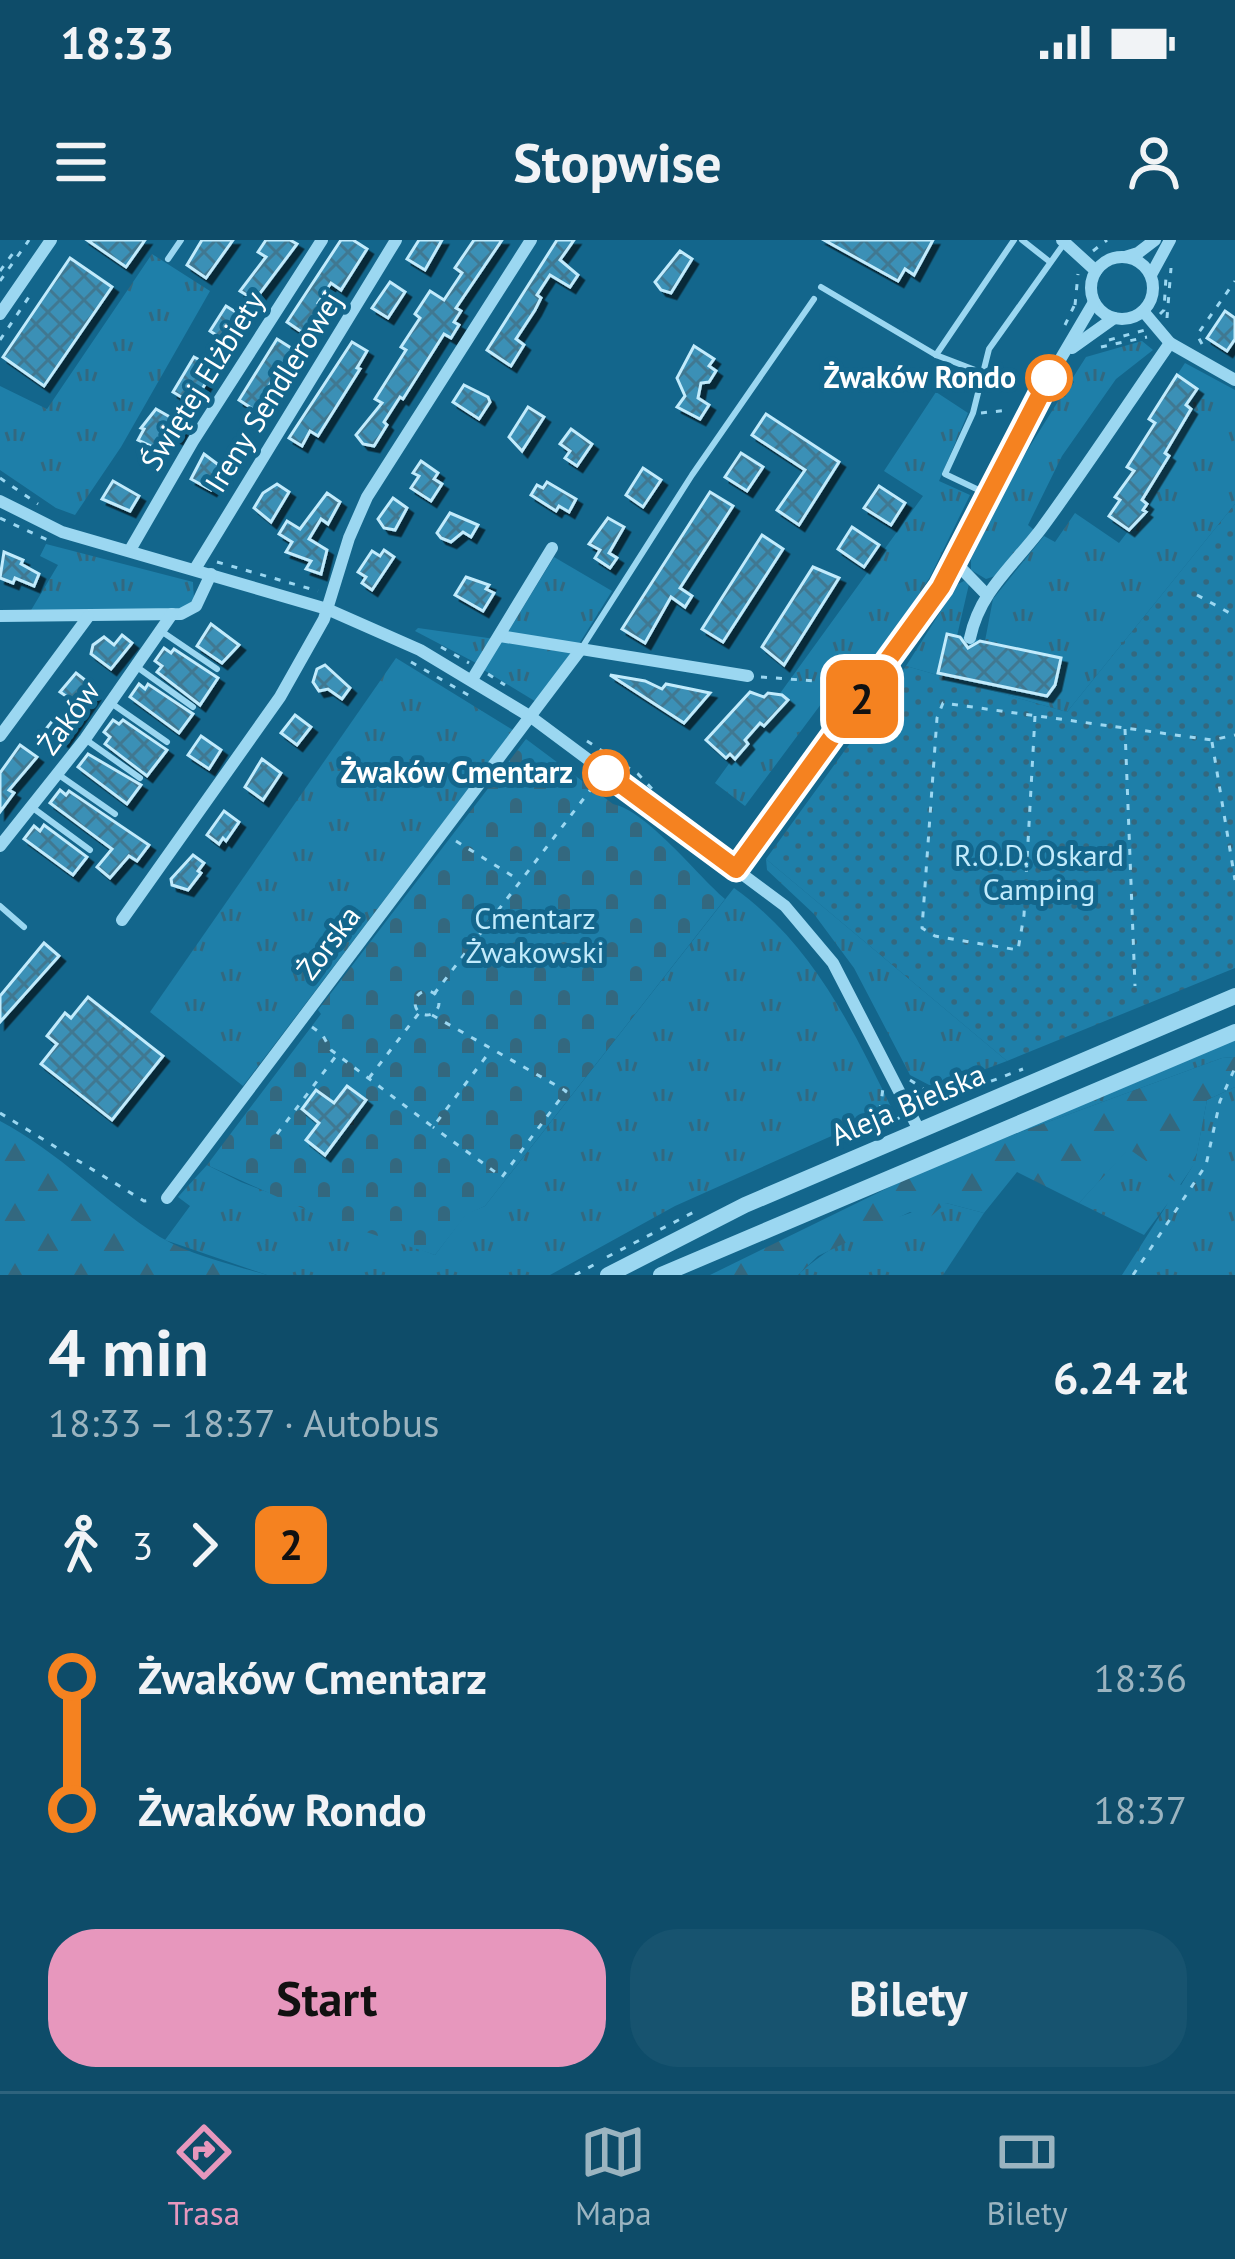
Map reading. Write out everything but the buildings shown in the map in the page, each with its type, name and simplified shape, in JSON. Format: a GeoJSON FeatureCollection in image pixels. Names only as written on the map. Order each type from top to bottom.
{"type":"FeatureCollection","features":[{"type":"Feature","properties":{"kind":"street"},"geometry":{"type":"LineString","coordinates":[[0,314],[51,240]]}},
{"type":"Feature","properties":{"kind":"street","name":"Świętej Elżbiety"},"geometry":{"type":"LineString","coordinates":[[130,550],[193,441],[322,240]]}},
{"type":"Feature","properties":{"kind":"street","name":"Ireny Sendlerowej"},"geometry":{"type":"LineString","coordinates":[[194,569],[396,240]]}},
{"type":"Feature","properties":{"kind":"street"},"geometry":{"type":"LineString","coordinates":[[122,920],[280,697],[327,609],[349,538],[368,497],[531,240]]}},
{"type":"Feature","properties":{"kind":"street"},"geometry":{"type":"LineString","coordinates":[[1151,313],[1114,318],[1094,302],[1090,292],[1099,267],[1138,253],[1155,240]]}},
{"type":"Feature","properties":{"kind":"street"},"geometry":{"type":"LineString","coordinates":[[1170,240],[1150,275],[1151,313],[1168,340],[1235,380]]}},
{"type":"Feature","properties":{"kind":"street"},"geometry":{"type":"LineString","coordinates":[[1063,241],[1099,267]]}},
{"type":"Feature","properties":{"kind":"street"},"geometry":{"type":"LineString","coordinates":[[1125,257],[1142,264],[1150,275]]}},
{"type":"Feature","properties":{"kind":"street"},"geometry":{"type":"LineString","coordinates":[[736,869],[880,675],[955,562],[1040,392],[1094,302]]}},
{"type":"Feature","properties":{"kind":"street"},"geometry":{"type":"LineString","coordinates":[[1066,352],[1114,318]]}},
{"type":"Feature","properties":{"kind":"street"},"geometry":{"type":"LineString","coordinates":[[970,638],[975,613],[986,594],[1039,532],[1168,340]]}},
{"type":"Feature","properties":{"kind":"street"},"geometry":{"type":"LineString","coordinates":[[0,501],[62,532],[327,609],[421,650],[531,717],[785,906],[833,963],[919,1130]]}},
{"type":"Feature","properties":{"kind":"street"},"geometry":{"type":"LineString","coordinates":[[473,678],[552,548]]}},
{"type":"Feature","properties":{"kind":"street"},"geometry":{"type":"LineString","coordinates":[[955,562],[986,594]]}},
{"type":"Feature","properties":{"kind":"street"},"geometry":{"type":"LineString","coordinates":[[0,616],[172,614],[196,606],[211,574]]}},
{"type":"Feature","properties":{"kind":"street","name":"Żaków"},"geometry":{"type":"LineString","coordinates":[[0,846],[85,739],[172,614]]}},
{"type":"Feature","properties":{"kind":"street"},"geometry":{"type":"LineString","coordinates":[[0,736],[88,617]]}},
{"type":"Feature","properties":{"kind":"street"},"geometry":{"type":"LineString","coordinates":[[500,636],[748,676]]}},
{"type":"Feature","properties":{"kind":"street","name":"Żorska"},"geometry":{"type":"LineString","coordinates":[[167,1198],[581,650]]}},
{"type":"Feature","properties":{"kind":"street","name":"Aleja Bielska"},"geometry":{"type":"LineString","coordinates":[[608,1275],[705,1222],[1235,996]]}},
{"type":"Feature","properties":{"kind":"street","name":"Aleja Bielska"},"geometry":{"type":"LineString","coordinates":[[661,1275],[700,1266],[804,1215],[1235,1031]]}},
{"type":"Feature","properties":{"kind":"street"},"geometry":{"type":"LineString","coordinates":[[790,1185],[790,1205],[804,1215]]}},
{"type":"Feature","properties":{"kind":"lane"},"geometry":{"type":"LineString","coordinates":[[168,259],[181,240]]}},
{"type":"Feature","properties":{"kind":"lane"},"geometry":{"type":"LineString","coordinates":[[935,355],[1018,240],[1050,262]]}},
{"type":"Feature","properties":{"kind":"lane"},"geometry":{"type":"LineString","coordinates":[[988,495],[945,474],[973,413],[989,349],[1040,281],[1063,241]]}},
{"type":"Feature","properties":{"kind":"lane"},"geometry":{"type":"LineString","coordinates":[[821,287],[935,355],[983,373]]}},
{"type":"Feature","properties":{"kind":"lane"},"geometry":{"type":"LineString","coordinates":[[581,650],[692,475],[814,299]]}},
{"type":"Feature","properties":{"kind":"lane"},"geometry":{"type":"LineString","coordinates":[[160,631],[218,669]]}},
{"type":"Feature","properties":{"kind":"lane"},"geometry":{"type":"LineString","coordinates":[[136,666],[193,707]]}},
{"type":"Feature","properties":{"kind":"lane"},"geometry":{"type":"LineString","coordinates":[[111,702],[167,742]]}},
{"type":"Feature","properties":{"kind":"lane"},"geometry":{"type":"LineString","coordinates":[[85,739],[140,778]]}},
{"type":"Feature","properties":{"kind":"lane"},"geometry":{"type":"LineString","coordinates":[[58,774],[115,814]]}},
{"type":"Feature","properties":{"kind":"lane"},"geometry":{"type":"LineString","coordinates":[[33,808],[90,850]]}},
{"type":"Feature","properties":{"kind":"lane"},"geometry":{"type":"LineString","coordinates":[[0,906],[24,927]]}},
{"type":"Feature","properties":{"kind":"path"},"geometry":{"type":"LineString","coordinates":[[0,281],[29,240]]}},
{"type":"Feature","properties":{"kind":"path"},"geometry":{"type":"LineString","coordinates":[[0,272],[16,249]]}},
{"type":"Feature","properties":{"kind":"path"},"geometry":{"type":"LineString","coordinates":[[1109,340],[1144,332],[1151,313],[1164,310],[1168,261],[1162,256]]}},
{"type":"Feature","properties":{"kind":"path"},"geometry":{"type":"LineString","coordinates":[[1197,335],[1235,281]]}},
{"type":"Feature","properties":{"kind":"path"},"geometry":{"type":"LineString","coordinates":[[1068,316],[1075,304]]}},
{"type":"Feature","properties":{"kind":"path"},"geometry":{"type":"LineString","coordinates":[[973,413],[1010,410]]}},
{"type":"Feature","properties":{"kind":"path"},"geometry":{"type":"LineString","coordinates":[[0,518],[41,540]]}},
{"type":"Feature","properties":{"kind":"path"},"geometry":{"type":"LineString","coordinates":[[1197,596],[1235,616]]}},
{"type":"Feature","properties":{"kind":"path"},"geometry":{"type":"LineString","coordinates":[[748,676],[843,682]]}},
{"type":"Feature","properties":{"kind":"path"},"geometry":{"type":"LineString","coordinates":[[1035,716],[1018,950],[935,936],[922,928],[939,709],[950,701],[1212,740],[1235,735]]}},
{"type":"Feature","properties":{"kind":"path"},"geometry":{"type":"LineString","coordinates":[[1125,728],[1136,986]]}},
{"type":"Feature","properties":{"kind":"path"},"geometry":{"type":"LineString","coordinates":[[1212,740],[1235,880]]}},
{"type":"Feature","properties":{"kind":"path"},"geometry":{"type":"LineString","coordinates":[[434,994],[599,779]]}},
{"type":"Feature","properties":{"kind":"path"},"geometry":{"type":"LineString","coordinates":[[451,838],[520,881]]}},
{"type":"Feature","properties":{"kind":"path"},"geometry":{"type":"LineString","coordinates":[[419,1013],[414,1004],[427,991],[439,1005],[432,1015]]}},
{"type":"Feature","properties":{"kind":"path"},"geometry":{"type":"LineString","coordinates":[[312,1027],[337,1055],[502,1177],[566,1090],[432,1015],[419,1013]]}},
{"type":"Feature","properties":{"kind":"path"},"geometry":{"type":"LineString","coordinates":[[369,1078],[419,1013]]}},
{"type":"Feature","properties":{"kind":"path"},"geometry":{"type":"LineString","coordinates":[[433,1126],[492,1048]]}},
{"type":"Feature","properties":{"kind":"path"},"geometry":{"type":"LineString","coordinates":[[277,1134],[337,1055]]}},
{"type":"Feature","properties":{"kind":"path"},"geometry":{"type":"LineString","coordinates":[[886,1065],[939,1099]]}},
{"type":"Feature","properties":{"kind":"path"},"geometry":{"type":"LineString","coordinates":[[1133,1275],[1207,1165],[1220,1101],[1235,1068]]}},
{"type":"Feature","properties":{"kind":"path"},"geometry":{"type":"LineString","coordinates":[[877,1128],[884,1085],[890,1099]]}},
{"type":"Feature","properties":{"kind":"path"},"geometry":{"type":"LineString","coordinates":[[0,1113],[144,1201],[167,1198]]}},
{"type":"Feature","properties":{"kind":"path"},"geometry":{"type":"LineString","coordinates":[[575,1275],[700,1210]]}},
{"type":"Feature","properties":{"kind":"green space"},"geometry":{"type":"Polygon","coordinates":[[[152,254],[210,291],[121,447],[75,515],[56,508],[0,470],[0,386],[47,409],[152,254]]]}},
{"type":"Feature","properties":{"kind":"green space"},"geometry":{"type":"Polygon","coordinates":[[[1142,341],[1153,350],[1116,379],[1062,456],[1028,525],[1034,530],[995,576],[986,579],[971,570],[971,559],[1015,470],[1086,357],[1142,341]]]}},
{"type":"Feature","properties":{"kind":"green space"},"geometry":{"type":"Polygon","coordinates":[[[1185,363],[1235,390],[1235,504],[1067,712],[906,666],[964,581],[969,584],[957,636],[985,641],[993,599],[1044,536],[1055,542],[1075,513],[1119,543],[1129,530],[1130,503],[1197,389],[1177,375],[1185,363]]]}},
{"type":"Feature","properties":{"kind":"green space"},"geometry":{"type":"Polygon","coordinates":[[[936,392],[968,413],[939,481],[970,495],[930,577],[852,697],[833,688],[745,806],[715,783],[923,496],[884,471],[936,392]]]}},
{"type":"Feature","properties":{"kind":"green space","name":"R.O.D. Oskard Camping"},"geometry":{"type":"Polygon","coordinates":[[[1235,504],[1235,968],[1007,1061],[766,859],[906,666],[1067,712],[1235,504]]]}},
{"type":"Feature","properties":{"kind":"green space"},"geometry":{"type":"Polygon","coordinates":[[[46,544],[193,582],[194,599],[175,610],[30,612],[58,565],[40,556],[46,544]]]}},
{"type":"Feature","properties":{"kind":"green space"},"geometry":{"type":"Polygon","coordinates":[[[554,557],[612,591],[579,644],[508,632],[554,557]]]}},
{"type":"Feature","properties":{"kind":"green space"},"geometry":{"type":"Polygon","coordinates":[[[415,631],[495,639],[478,664],[415,631]]]}},
{"type":"Feature","properties":{"kind":"green space"},"geometry":{"type":"Polygon","coordinates":[[[502,640],[574,652],[538,703],[482,669],[502,640]]]}},
{"type":"Feature","properties":{"kind":"green space"},"geometry":{"type":"Polygon","coordinates":[[[396,658],[513,730],[243,1086],[150,1012],[396,658]]]}},
{"type":"Feature","properties":{"kind":"green space","name":"Cmentarz Żwakowski"},"geometry":{"type":"Polygon","coordinates":[[[526,739],[613,804],[641,819],[725,899],[485,1206],[466,1215],[435,1255],[324,1218],[207,1165],[321,1014],[318,1010],[526,739]]]}},
{"type":"Feature","properties":{"kind":"green space"},"geometry":{"type":"Polygon","coordinates":[[[766,859],[1007,1061],[935,1088],[910,1075],[854,968],[814,914],[767,870],[766,859]]]}},
{"type":"Feature","properties":{"kind":"green space"},"geometry":{"type":"Polygon","coordinates":[[[734,888],[762,910],[807,960],[845,1017],[892,1109],[675,1206],[550,1275],[267,1275],[165,1240],[190,1206],[178,1197],[207,1165],[435,1255],[466,1214],[485,1206],[734,888]]]}},
{"type":"Feature","properties":{"kind":"green space"},"geometry":{"type":"Polygon","coordinates":[[[1235,1038],[1235,1057],[947,1159],[1235,1038]]]}},
{"type":"Feature","properties":{"kind":"green space"},"geometry":{"type":"Polygon","coordinates":[[[1235,1057],[1235,1087],[1207,1100],[1195,1163],[1180,1185],[1129,1149],[1079,1203],[1017,1172],[984,1213],[946,1203],[927,1220],[910,1212],[818,1256],[798,1275],[710,1275],[947,1159],[1235,1057]]]}},
{"type":"Feature","properties":{"kind":"green space"},"geometry":{"type":"Polygon","coordinates":[[[1235,1087],[1235,1275],[1122,1275],[1168,1203],[1144,1235],[1079,1203],[1129,1148],[1181,1185],[1195,1162],[1207,1100],[1235,1087]]]}},
{"type":"Feature","properties":{"kind":"green space"},"geometry":{"type":"Polygon","coordinates":[[[0,1121],[42,1147],[160,1237],[267,1275],[0,1275],[0,1121]]]}},
{"type":"Feature","properties":{"kind":"green space"},"geometry":{"type":"Polygon","coordinates":[[[946,1203],[984,1213],[943,1275],[798,1275],[867,1230],[946,1203]]]}},
{"type":"Feature","properties":{"kind":"bus line","name":"2"},"geometry":{"type":"LineString","coordinates":[[606,773],[736,869],[941,587],[1049,378]]}},
{"type":"Feature","properties":{"kind":"place","name":"Żwaków Rondo"},"geometry":{"type":"Point","coordinates":[1049,378]}},
{"type":"Feature","properties":{"kind":"place","name":"Żwaków Cmentarz"},"geometry":{"type":"Point","coordinates":[606,773]}}]}
